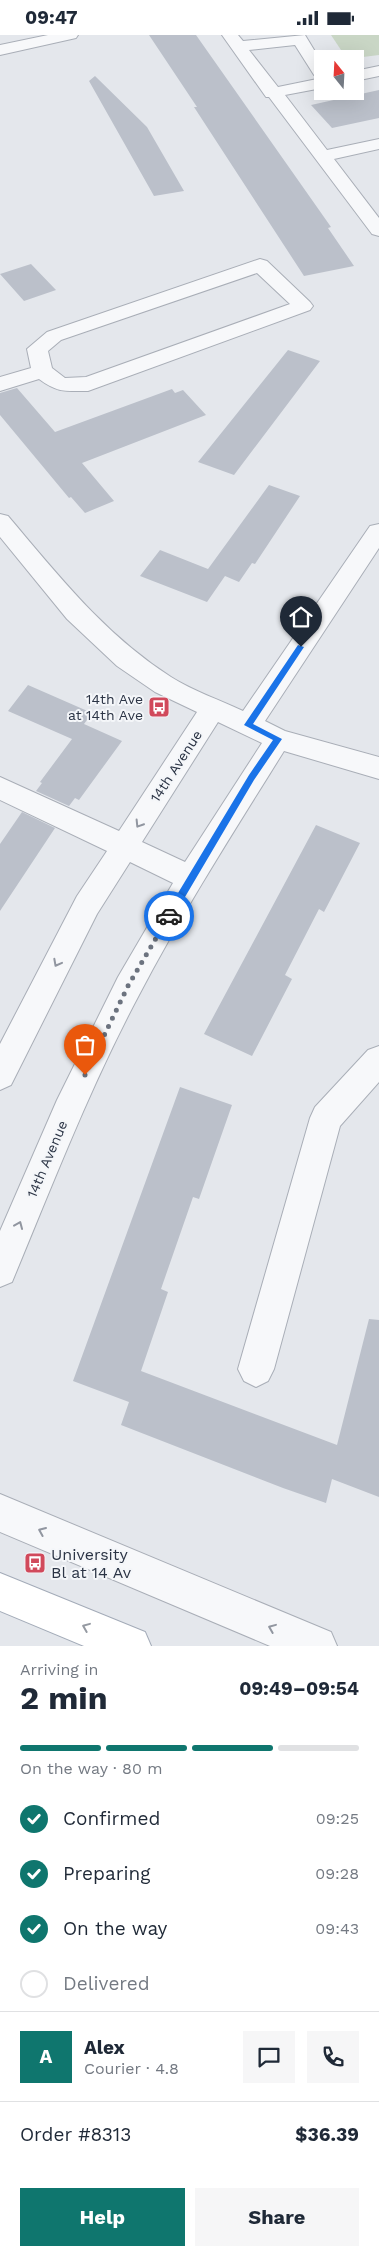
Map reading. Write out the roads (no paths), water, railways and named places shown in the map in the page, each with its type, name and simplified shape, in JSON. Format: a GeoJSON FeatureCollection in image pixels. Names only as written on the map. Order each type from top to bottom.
{"type":"FeatureCollection","features":[{"type":"Feature","properties":{"kind":"main road"},"geometry":{"type":"LineString","coordinates":[[0,1592],[131,1646]]}},
{"type":"Feature","properties":{"kind":"street"},"geometry":{"type":"LineString","coordinates":[[0,50],[70,35]]}},
{"type":"Feature","properties":{"kind":"street"},"geometry":{"type":"LineString","coordinates":[[234,40],[299,37],[314,64]]}},
{"type":"Feature","properties":{"kind":"street"},"geometry":{"type":"LineString","coordinates":[[234,40],[272,93],[379,230]]}},
{"type":"Feature","properties":{"kind":"street"},"geometry":{"type":"LineString","coordinates":[[364,74],[379,71]]}},
{"type":"Feature","properties":{"kind":"street"},"geometry":{"type":"LineString","coordinates":[[272,93],[314,79]]}},
{"type":"Feature","properties":{"kind":"street"},"geometry":{"type":"LineString","coordinates":[[323,156],[379,144]]}},
{"type":"Feature","properties":{"kind":"street"},"geometry":{"type":"LineString","coordinates":[[260,265],[303,306],[88,385],[61,385],[42,371],[37,349],[54,336],[260,265]]}},
{"type":"Feature","properties":{"kind":"street"},"geometry":{"type":"LineString","coordinates":[[0,384],[42,371]]}},
{"type":"Feature","properties":{"kind":"street"},"geometry":{"type":"LineString","coordinates":[[0,521],[76,613],[126,659],[164,685],[278,739],[379,768]]}},
{"type":"Feature","properties":{"kind":"street"},"geometry":{"type":"LineString","coordinates":[[248,725],[378,532]]}},
{"type":"Feature","properties":{"kind":"street","name":"14th Avenue"},"geometry":{"type":"LineString","coordinates":[[0,1075],[87,905],[214,709]]}},
{"type":"Feature","properties":{"kind":"street","name":"14th Avenue"},"geometry":{"type":"LineString","coordinates":[[0,1270],[68,1111],[128,986],[191,878],[278,739]]}},
{"type":"Feature","properties":{"kind":"street"},"geometry":{"type":"LineString","coordinates":[[0,788],[191,878]]}},
{"type":"Feature","properties":{"kind":"street"},"geometry":{"type":"LineString","coordinates":[[256,1369],[326,1118],[379,1060]]}},
{"type":"Feature","properties":{"kind":"street"},"geometry":{"type":"LineString","coordinates":[[0,1513],[317,1646]]}},
{"type":"Feature","properties":{"kind":"place","name":"14th Ave at 14th Ave"},"geometry":{"type":"Point","coordinates":[159,707]}},
{"type":"Feature","properties":{"kind":"place","name":"University Bl at 14 Av"},"geometry":{"type":"Point","coordinates":[35,1563]}}]}
